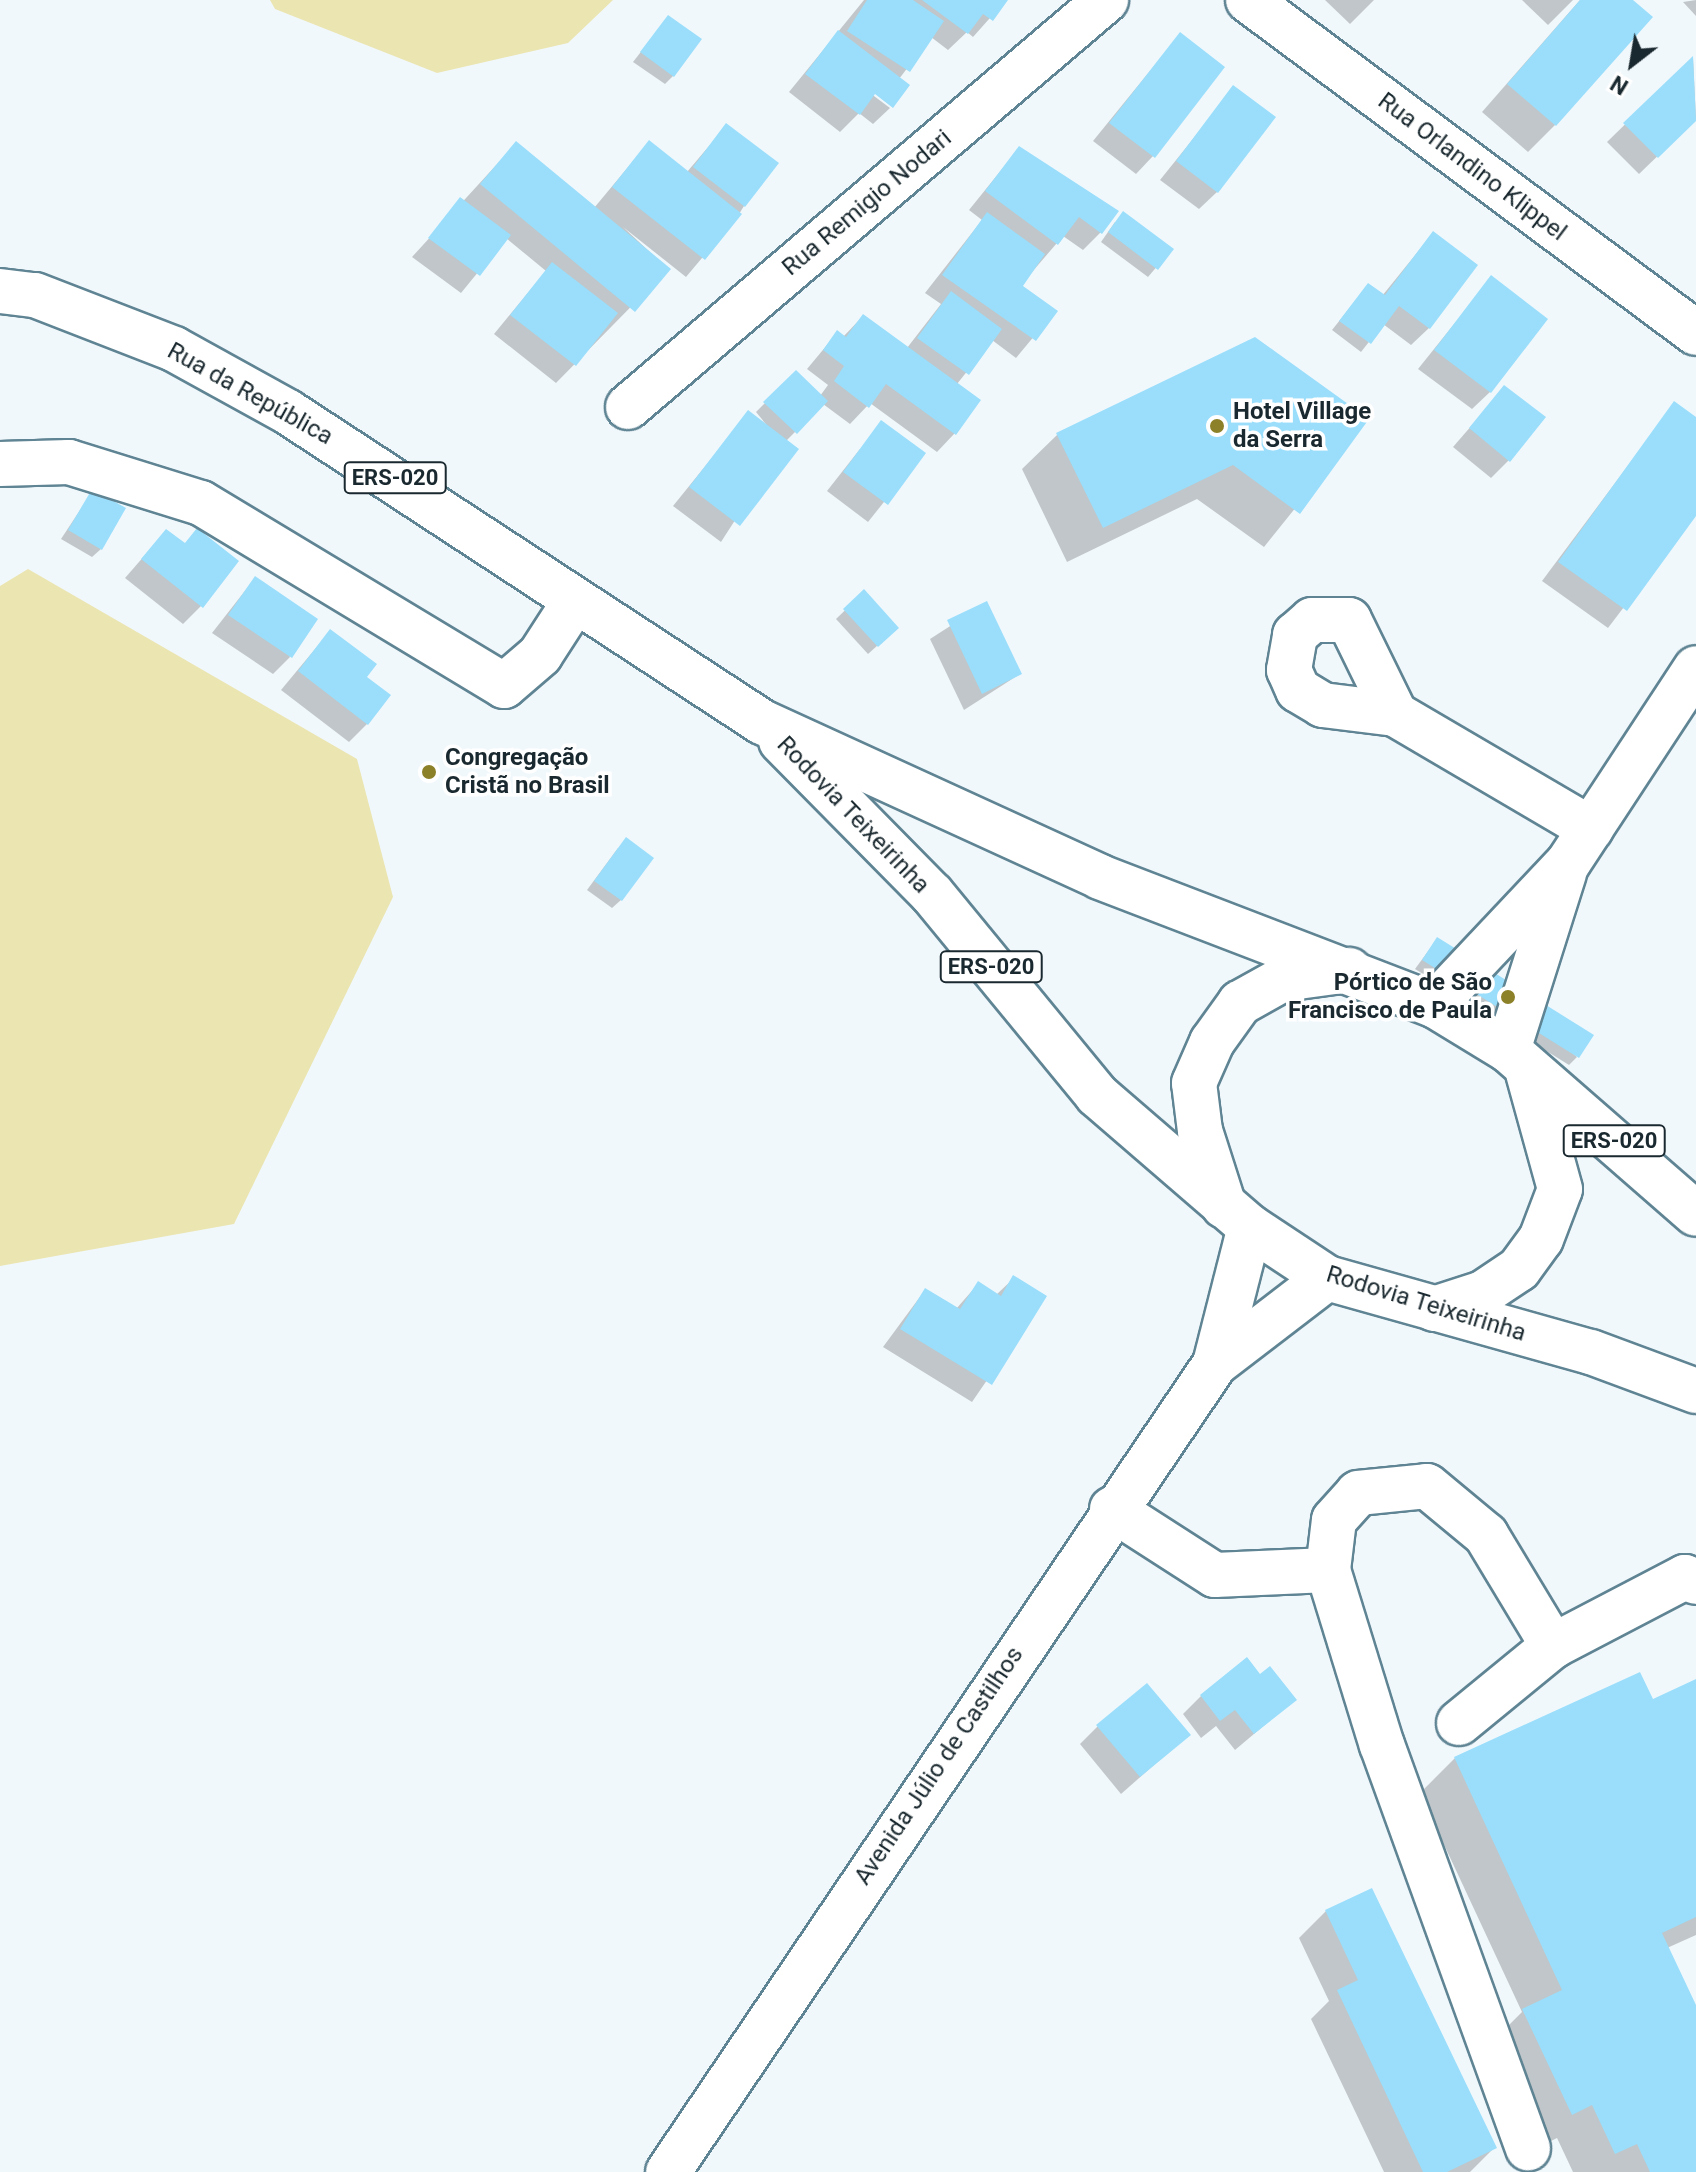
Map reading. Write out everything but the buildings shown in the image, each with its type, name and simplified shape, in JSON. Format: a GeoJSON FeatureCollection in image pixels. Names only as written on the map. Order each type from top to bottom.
{"type":"FeatureCollection","features":[{"type":"Feature","properties":{"kind":"main road","name":"Rua Remigio Nodari"},"geometry":{"type":"LineString","coordinates":[[628,407],[1106,0]]}},
{"type":"Feature","properties":{"kind":"main road","name":"Rua Orlandino Klippel"},"geometry":{"type":"LineString","coordinates":[[1248,0],[1696,333]]}},
{"type":"Feature","properties":{"kind":"main road","name":"Rua da República"},"geometry":{"type":"LineString","coordinates":[[0,291],[35,295],[174,349],[393,477],[575,601],[762,722]]}},
{"type":"Feature","properties":{"kind":"main road"},"geometry":{"type":"LineString","coordinates":[[0,464],[69,462],[201,503],[504,686],[540,655],[575,601]]}},
{"type":"Feature","properties":{"kind":"main road"},"geometry":{"type":"LineString","coordinates":[[1434,1005],[1579,846],[1696,668]]}},
{"type":"Feature","properties":{"kind":"main road"},"geometry":{"type":"LineString","coordinates":[[1395,714],[1579,846]]}},
{"type":"Feature","properties":{"kind":"main road","name":"Rodovia Teixeirinha"},"geometry":{"type":"LineString","coordinates":[[762,722],[1100,877],[1351,969],[1434,1005],[1518,1061],[1696,1214]]}},
{"type":"Feature","properties":{"kind":"main road","name":"Rodovia Teixeirinha"},"geometry":{"type":"LineString","coordinates":[[762,722],[932,894],[1097,1095],[1237,1216],[1327,1278],[1696,1391]]}},
{"type":"Feature","properties":{"kind":"main road"},"geometry":{"type":"LineString","coordinates":[[1434,1309],[1507,1277],[1541,1239],[1560,1189],[1518,1061],[1579,846]]}},
{"type":"Feature","properties":{"kind":"main road"},"geometry":{"type":"LineString","coordinates":[[1237,1216],[1200,1131],[1194,1083],[1212,1042],[1240,1003],[1283,979],[1351,969]]}},
{"type":"Feature","properties":{"kind":"main road","name":"Avenida Júlio de Castilhos"},"geometry":{"type":"LineString","coordinates":[[1215,1364],[1237,1216]]}},
{"type":"Feature","properties":{"kind":"main road","name":"Avenida Júlio de Castilhos"},"geometry":{"type":"LineString","coordinates":[[668,2172],[1112,1509],[1215,1364],[1327,1278]]}},
{"type":"Feature","properties":{"kind":"main road"},"geometry":{"type":"LineString","coordinates":[[1528,2148],[1382,1745],[1328,1570],[1334,1520],[1358,1493],[1427,1486],[1486,1535],[1553,1646]]}},
{"type":"Feature","properties":{"kind":"main road"},"geometry":{"type":"LineString","coordinates":[[1112,1509],[1215,1575],[1328,1570]]}},
{"type":"Feature","properties":{"kind":"main road"},"geometry":{"type":"LineString","coordinates":[[1459,1723],[1553,1646],[1685,1577],[1696,1582]]}},
{"type":"Feature","properties":{"kind":"shaded area"},"geometry":{"type":"Polygon","coordinates":[[[270,0],[613,0],[568,43],[437,73],[275,9],[270,0]]]}},
{"type":"Feature","properties":{"kind":"shaded area"},"geometry":{"type":"Polygon","coordinates":[[[28,569],[357,759],[393,897],[234,1224],[0,1266],[0,586],[28,569]]]}},
{"type":"Feature","properties":{"kind":"place","name":"Hotel Village da Serra"},"geometry":{"type":"Point","coordinates":[1217,426]}},
{"type":"Feature","properties":{"kind":"place","name":"Congregação Cristã no Brasil"},"geometry":{"type":"Point","coordinates":[429,772]}},
{"type":"Feature","properties":{"kind":"place","name":"Pórtico de São Francisco de Paula"},"geometry":{"type":"Point","coordinates":[1508,997]}}]}
